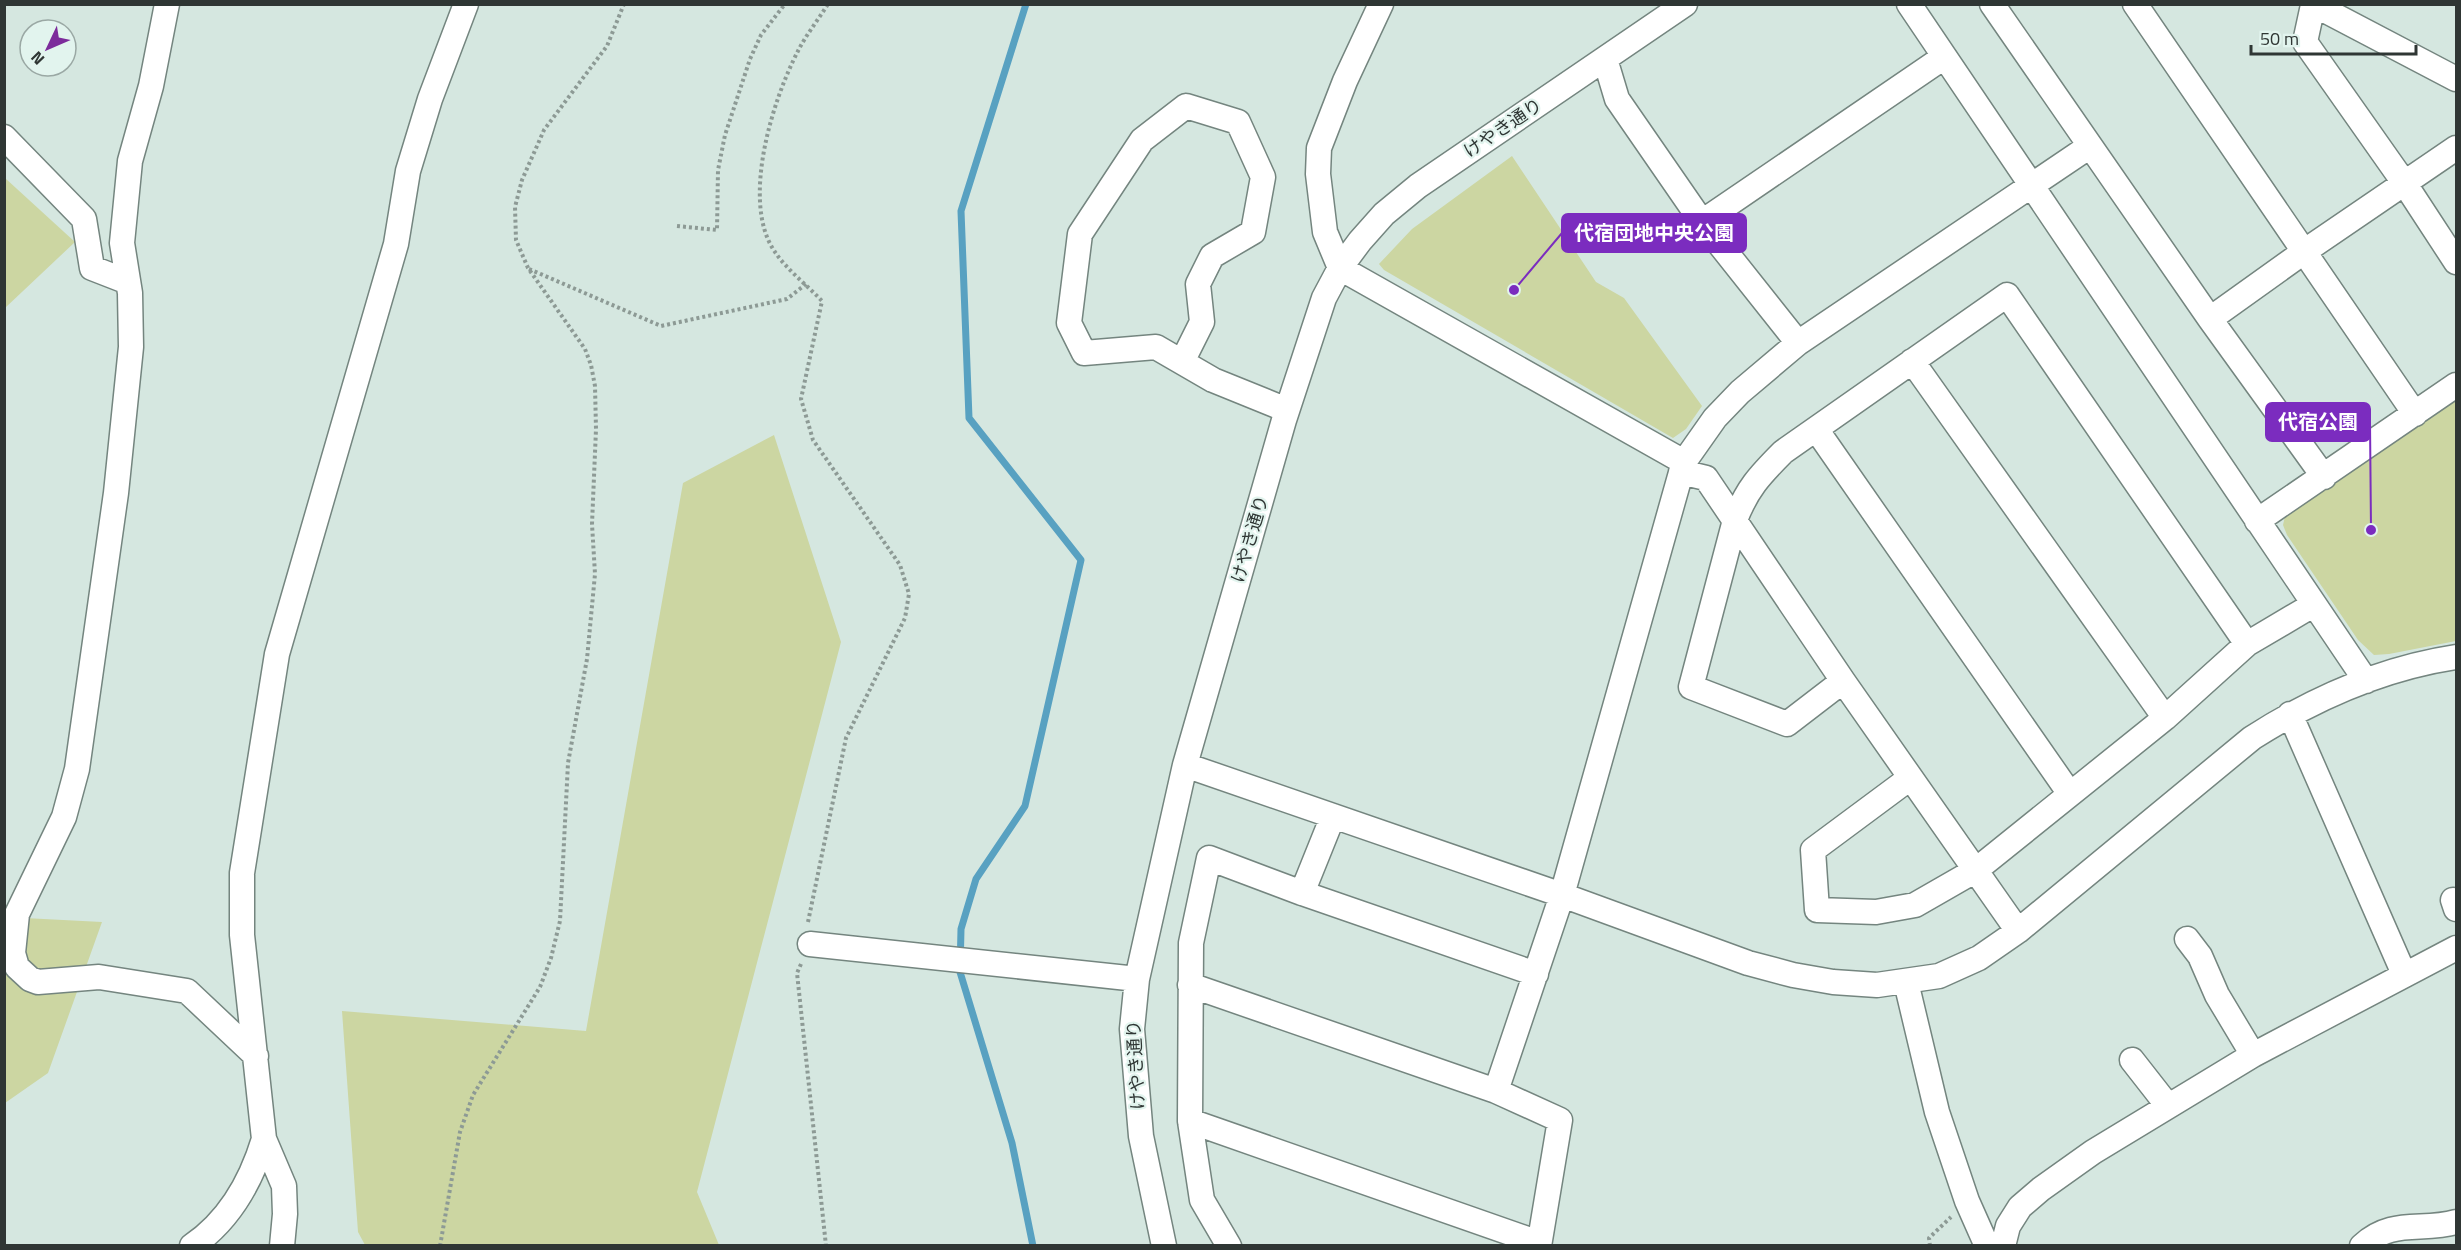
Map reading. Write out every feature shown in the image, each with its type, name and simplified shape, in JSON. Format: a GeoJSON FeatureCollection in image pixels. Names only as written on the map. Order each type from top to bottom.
{"type":"FeatureCollection","features":[{"type":"Feature","properties":{"kind":"street"},"geometry":{"type":"LineString","coordinates":[[167,4],[151,86],[130,161],[122,243],[128,282],[131,347],[117,482],[76,769],[64,816],[17,914],[13,953],[17,966],[30,979],[38,982],[99,977],[187,991],[255,1056]]}},
{"type":"Feature","properties":{"kind":"street"},"geometry":{"type":"LineString","coordinates":[[282,1245],[285,1214],[284,1185],[264,1139],[242,936],[242,873],[277,654],[396,244],[408,171],[430,99],[465,4]]}},
{"type":"Feature","properties":{"kind":"street"},"geometry":{"type":"LineString","coordinates":[[1381,4],[1345,81],[1319,148],[1318,174],[1325,232],[1340,268],[1683,467],[1706,478],[1843,681],[2018,931]]}},
{"type":"Feature","properties":{"kind":"street","name":"けやき通り"},"geometry":{"type":"LineString","coordinates":[[1164,1245],[1141,1137],[1136,1095],[1132,1029],[1137,979],[1185,765],[1287,410],[1324,298],[1340,268],[1384,214],[1418,186],[1686,4]]}},
{"type":"Feature","properties":{"kind":"street"},"geometry":{"type":"LineString","coordinates":[[1909,4],[2366,681]]}},
{"type":"Feature","properties":{"kind":"street"},"geometry":{"type":"LineString","coordinates":[[1992,4],[2210,319],[2324,477]]}},
{"type":"Feature","properties":{"kind":"street"},"geometry":{"type":"LineString","coordinates":[[2135,4],[2415,414]]}},
{"type":"Feature","properties":{"kind":"street"},"geometry":{"type":"LineString","coordinates":[[2457,79],[2313,5],[2305,42],[2457,262]]}},
{"type":"Feature","properties":{"kind":"street"},"geometry":{"type":"LineString","coordinates":[[1702,222],[1944,57]]}},
{"type":"Feature","properties":{"kind":"street"},"geometry":{"type":"LineString","coordinates":[[1605,59],[1617,99],[1702,222],[1798,343]]}},
{"type":"Feature","properties":{"kind":"street"},"geometry":{"type":"LineString","coordinates":[[1182,362],[1202,322],[1198,284],[1212,256],[1253,232],[1263,177],[1238,122],[1186,106],[1142,140],[1080,234],[1069,323],[1084,353],[1156,347],[1213,380],[1287,410]]}},
{"type":"Feature","properties":{"kind":"street"},"geometry":{"type":"LineString","coordinates":[[4,137],[84,219],[92,268],[128,282]]}},
{"type":"Feature","properties":{"kind":"street"},"geometry":{"type":"LineString","coordinates":[[1496,1091],[1562,895],[1683,467],[1716,418],[1740,392],[1798,343],[2090,146]]}},
{"type":"Feature","properties":{"kind":"street"},"geometry":{"type":"LineString","coordinates":[[2210,319],[2305,251],[2457,148]]}},
{"type":"Feature","properties":{"kind":"street"},"geometry":{"type":"LineString","coordinates":[[1843,681],[1786,724],[1691,687],[1735,520],[1745,495],[1783,452],[2007,295],[2247,645]]}},
{"type":"Feature","properties":{"kind":"street"},"geometry":{"type":"LineString","coordinates":[[1912,361],[2165,718]]}},
{"type":"Feature","properties":{"kind":"street"},"geometry":{"type":"LineString","coordinates":[[2257,521],[2457,385]]}},
{"type":"Feature","properties":{"kind":"street"},"geometry":{"type":"LineString","coordinates":[[1816,429],[2070,794]]}},
{"type":"Feature","properties":{"kind":"street"},"geometry":{"type":"LineString","coordinates":[[1910,778],[1813,850],[1817,910],[1876,912],[1915,904],[1976,870],[2165,718],[2247,645],[2313,605]]}},
{"type":"Feature","properties":{"kind":"street"},"geometry":{"type":"LineString","coordinates":[[1185,765],[1562,895],[1748,963],[1793,975],[1833,982],[1877,985],[1939,976],[1979,958],[2018,931],[2252,738],[2290,714],[2366,681],[2426,662],[2457,657]]}},
{"type":"Feature","properties":{"kind":"street"},"geometry":{"type":"LineString","coordinates":[[2290,714],[2404,974]]}},
{"type":"Feature","properties":{"kind":"street"},"geometry":{"type":"LineString","coordinates":[[1302,893],[1333,816]]}},
{"type":"Feature","properties":{"kind":"street"},"geometry":{"type":"LineString","coordinates":[[1229,1245],[1202,1200],[1190,1121],[1191,943],[1209,858],[1302,893],[1536,974]]}},
{"type":"Feature","properties":{"kind":"street"},"geometry":{"type":"LineString","coordinates":[[2187,939],[2200,956],[2217,995],[2253,1055]]}},
{"type":"Feature","properties":{"kind":"street"},"geometry":{"type":"LineString","coordinates":[[810,944],[1137,979]]}},
{"type":"Feature","properties":{"kind":"street"},"geometry":{"type":"LineString","coordinates":[[2003,1245],[2008,1226],[2020,1207],[2093,1152],[2253,1055],[2457,948]]}},
{"type":"Feature","properties":{"kind":"street"},"geometry":{"type":"LineString","coordinates":[[1906,982],[1937,1112],[1967,1201],[1987,1245]]}},
{"type":"Feature","properties":{"kind":"street"},"geometry":{"type":"LineString","coordinates":[[1190,985],[1496,1091],[1560,1120],[1539,1244],[1190,1121]]}},
{"type":"Feature","properties":{"kind":"street"},"geometry":{"type":"LineString","coordinates":[[2132,1060],[2168,1106]]}},
{"type":"Feature","properties":{"kind":"street"},"geometry":{"type":"LineString","coordinates":[[192,1245],[229,1212],[246,1188],[256,1166],[264,1139]]}},
{"type":"Feature","properties":{"kind":"street"},"geometry":{"type":"LineString","coordinates":[[2362,1245],[2374,1235],[2390,1228],[2457,1222]]}},
{"type":"Feature","properties":{"kind":"path"},"geometry":{"type":"LineString","coordinates":[[440,1245],[460,1132],[473,1095],[540,987],[551,958],[560,921],[568,763],[587,659],[595,574],[592,524],[596,429],[595,386],[591,365],[585,349],[528,268],[516,240],[515,207],[522,180],[544,130],[607,46],[624,4]]}},
{"type":"Feature","properties":{"kind":"path"},"geometry":{"type":"LineString","coordinates":[[677,226],[717,230],[718,170],[725,135],[750,59],[761,35],[785,4]]}},
{"type":"Feature","properties":{"kind":"path"},"geometry":{"type":"LineString","coordinates":[[826,1245],[797,973],[810,944],[808,921],[846,738],[905,618],[909,594],[900,565],[813,440],[801,399],[822,301],[774,251],[762,220],[759,188],[765,144],[783,82],[799,49],[828,4]]}},
{"type":"Feature","properties":{"kind":"path"},"geometry":{"type":"LineString","coordinates":[[528,268],[661,326],[787,299],[806,284]]}},
{"type":"Feature","properties":{"kind":"path"},"geometry":{"type":"LineString","coordinates":[[1930,1245],[1929,1238],[1967,1201]]}},
{"type":"Feature","properties":{"kind":"green space"},"geometry":{"type":"Polygon","coordinates":[[[1512,156],[1596,282],[1624,298],[1702,406],[1686,429],[1673,438],[1384,270],[1379,264],[1412,229],[1512,156]]]}},
{"type":"Feature","properties":{"kind":"green space"},"geometry":{"type":"Polygon","coordinates":[[[5,178],[75,242],[5,308],[5,178]]]}},
{"type":"Feature","properties":{"kind":"green space"},"geometry":{"type":"Polygon","coordinates":[[[2456,400],[2456,641],[2374,655],[2358,640],[2287,535],[2283,525],[2285,516],[2456,400]]]}},
{"type":"Feature","properties":{"kind":"green space"},"geometry":{"type":"Polygon","coordinates":[[[774,435],[841,642],[697,1192],[719,1245],[365,1245],[358,1232],[342,1011],[586,1031],[683,483],[774,435]]]}},
{"type":"Feature","properties":{"kind":"green space"},"geometry":{"type":"Polygon","coordinates":[[[5,917],[102,922],[48,1073],[5,1103],[5,917]]]}},
{"type":"Feature","properties":{"kind":"waterway"},"geometry":{"type":"LineString","coordinates":[[1026,4],[961,211],[969,418],[1081,560],[1025,806],[976,879],[961,929],[960,972],[1012,1143],[1033,1246]]}},
{"type":"Feature","properties":{"kind":"place","name":"代宿団地中央公園"},"geometry":{"type":"Point","coordinates":[1514,290]}},
{"type":"Feature","properties":{"kind":"place","name":"代宿公園"},"geometry":{"type":"Point","coordinates":[2371,530]}}]}
